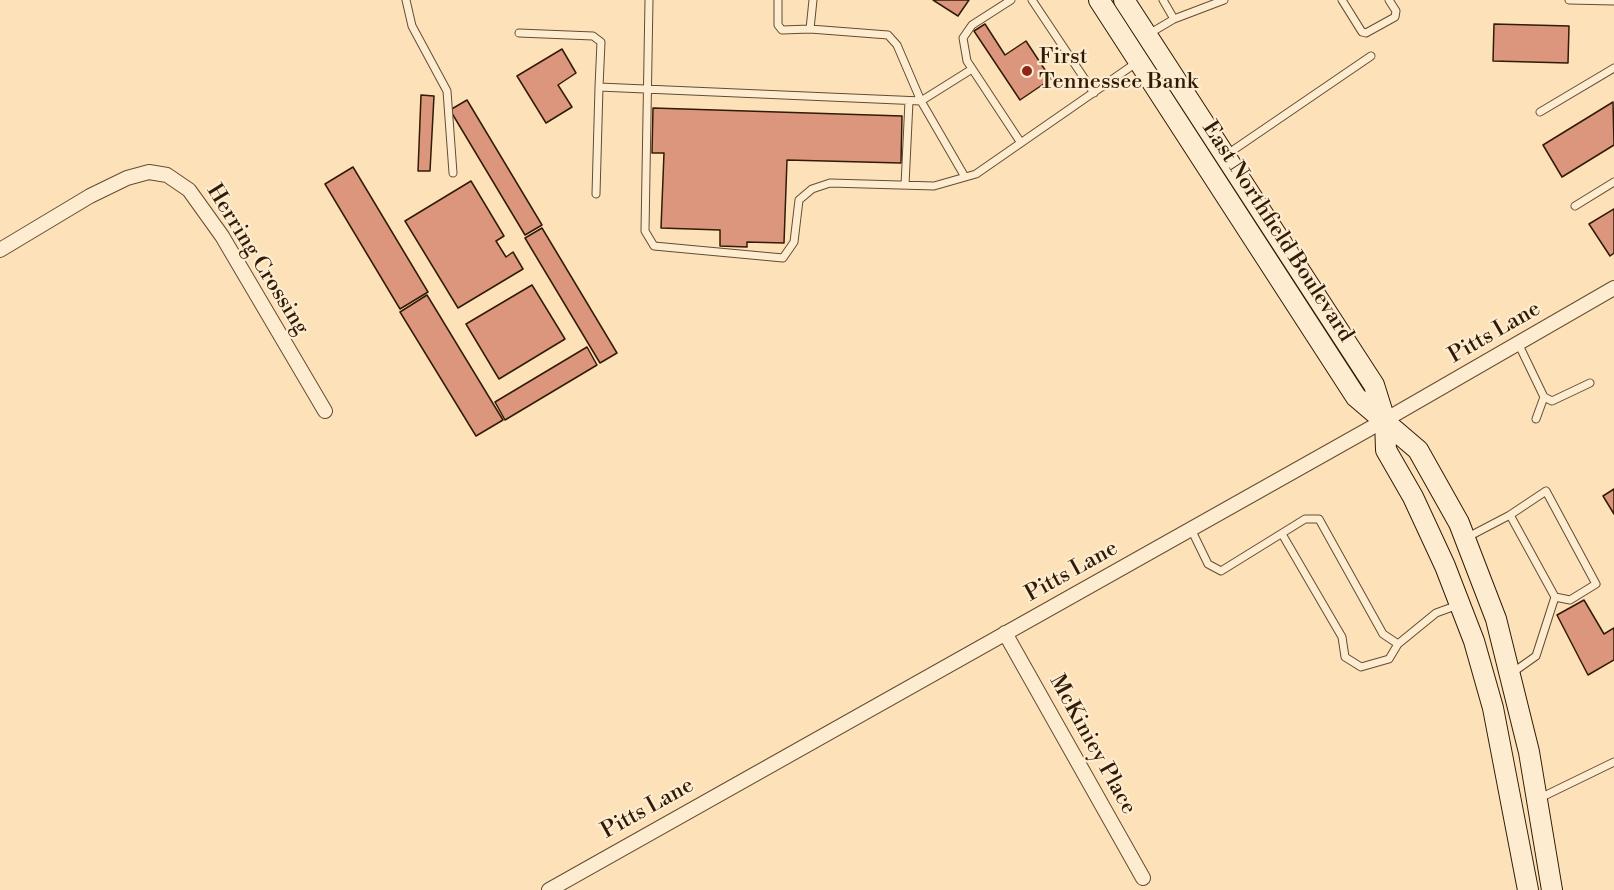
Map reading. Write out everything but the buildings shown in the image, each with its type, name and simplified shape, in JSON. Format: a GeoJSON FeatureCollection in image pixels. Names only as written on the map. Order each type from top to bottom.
{"type":"FeatureCollection","features":[{"type":"Feature","properties":{"kind":"main road","name":"East Northfield Boulevard"},"geometry":{"type":"LineString","coordinates":[[1099,0],[1356,397],[1418,450],[1465,538],[1496,619],[1510,674],[1529,752],[1552,890]]}},
{"type":"Feature","properties":{"kind":"main road","name":"East Northfield Boulevard"},"geometry":{"type":"LineString","coordinates":[[1124,0],[1374,385],[1385,420],[1386,450],[1413,497],[1474,641],[1493,708],[1528,890]]}},
{"type":"Feature","properties":{"kind":"main road"},"geometry":{"type":"LineString","coordinates":[[1256,245],[1274,233]]}},
{"type":"Feature","properties":{"kind":"main road"},"geometry":{"type":"LineString","coordinates":[[1513,804],[1537,799]]}},
{"type":"Feature","properties":{"kind":"street","name":"Herring Crossing"},"geometry":{"type":"LineString","coordinates":[[0,250],[90,196],[127,178],[148,172],[167,175],[189,190],[222,236],[325,411]]}},
{"type":"Feature","properties":{"kind":"street","name":"Pitts Lane"},"geometry":{"type":"LineString","coordinates":[[549,890],[1385,420],[1614,288]]}},
{"type":"Feature","properties":{"kind":"street","name":"McKiniey Place"},"geometry":{"type":"LineString","coordinates":[[1005,633],[1143,878]]}},
{"type":"Feature","properties":{"kind":"lane"},"geometry":{"type":"LineString","coordinates":[[406,0],[412,26],[447,91],[453,173]]}},
{"type":"Feature","properties":{"kind":"lane"},"geometry":{"type":"LineString","coordinates":[[649,0],[645,231],[654,246],[783,258],[794,242],[799,200],[812,189],[830,183],[934,186],[976,174],[1139,62],[1151,42],[1174,19],[1224,0]]}},
{"type":"Feature","properties":{"kind":"lane"},"geometry":{"type":"LineString","coordinates":[[778,0],[778,26],[782,30],[810,29],[888,34],[897,45],[921,101],[965,177]]}},
{"type":"Feature","properties":{"kind":"lane"},"geometry":{"type":"LineString","coordinates":[[810,29],[813,0]]}},
{"type":"Feature","properties":{"kind":"lane"},"geometry":{"type":"LineString","coordinates":[[1011,0],[972,25],[963,38],[967,61],[1021,143]]}},
{"type":"Feature","properties":{"kind":"lane"},"geometry":{"type":"LineString","coordinates":[[1032,0],[1094,93]]}},
{"type":"Feature","properties":{"kind":"lane"},"geometry":{"type":"LineString","coordinates":[[1163,0],[1174,19]]}},
{"type":"Feature","properties":{"kind":"lane"},"geometry":{"type":"LineString","coordinates":[[1342,0],[1366,33],[1395,16],[1396,12],[1389,0]]}},
{"type":"Feature","properties":{"kind":"lane"},"geometry":{"type":"LineString","coordinates":[[1569,0],[1614,1]]}},
{"type":"Feature","properties":{"kind":"lane"},"geometry":{"type":"LineString","coordinates":[[519,33],[593,36],[601,42],[596,194]]}},
{"type":"Feature","properties":{"kind":"lane"},"geometry":{"type":"LineString","coordinates":[[1224,156],[1371,56]]}},
{"type":"Feature","properties":{"kind":"lane"},"geometry":{"type":"LineString","coordinates":[[1540,112],[1614,68]]}},
{"type":"Feature","properties":{"kind":"lane"},"geometry":{"type":"LineString","coordinates":[[599,87],[921,101],[972,69]]}},
{"type":"Feature","properties":{"kind":"lane"},"geometry":{"type":"LineString","coordinates":[[905,185],[909,101]]}},
{"type":"Feature","properties":{"kind":"lane"},"geometry":{"type":"LineString","coordinates":[[1575,206],[1614,182]]}},
{"type":"Feature","properties":{"kind":"lane"},"geometry":{"type":"LineString","coordinates":[[1518,343],[1544,397],[1552,401],[1590,382]]}},
{"type":"Feature","properties":{"kind":"lane"},"geometry":{"type":"LineString","coordinates":[[1536,419],[1544,397]]}},
{"type":"Feature","properties":{"kind":"lane"},"geometry":{"type":"LineString","coordinates":[[1465,538],[1510,515],[1546,491],[1596,584],[1570,600],[1555,597]]}},
{"type":"Feature","properties":{"kind":"lane"},"geometry":{"type":"LineString","coordinates":[[1510,515],[1555,597],[1536,656],[1510,674]]}},
{"type":"Feature","properties":{"kind":"lane"},"geometry":{"type":"LineString","coordinates":[[1191,529],[1208,564],[1221,571],[1305,519],[1319,519],[1383,634],[1398,644]]}},
{"type":"Feature","properties":{"kind":"lane"},"geometry":{"type":"LineString","coordinates":[[1282,534],[1342,637],[1345,657],[1361,667],[1389,659],[1398,644],[1436,613],[1460,604]]}},
{"type":"Feature","properties":{"kind":"lane"},"geometry":{"type":"LineString","coordinates":[[1537,799],[1614,762]]}},
{"type":"Feature","properties":{"kind":"place","name":"First Tennessee Bank"},"geometry":{"type":"Point","coordinates":[1027,71]}}]}
